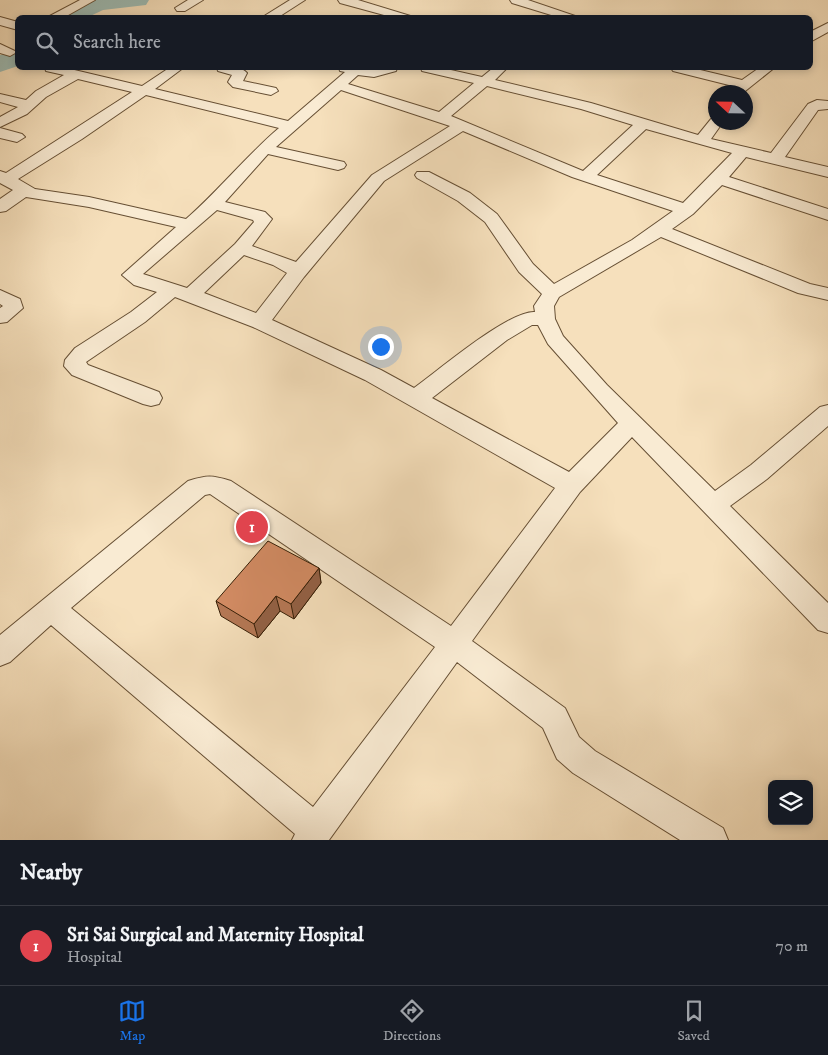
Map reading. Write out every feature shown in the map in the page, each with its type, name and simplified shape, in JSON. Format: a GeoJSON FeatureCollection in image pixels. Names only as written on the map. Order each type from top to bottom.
{"type":"FeatureCollection","features":[{"type":"Feature","properties":{"kind":"street"},"geometry":{"type":"LineString","coordinates":[[58,15],[89,0]]}},
{"type":"Feature","properties":{"kind":"street"},"geometry":{"type":"LineString","coordinates":[[181,8],[197,0]]}},
{"type":"Feature","properties":{"kind":"street"},"geometry":{"type":"LineString","coordinates":[[272,15],[299,0]]}},
{"type":"Feature","properties":{"kind":"street"},"geometry":{"type":"LineString","coordinates":[[344,0],[400,15]]}},
{"type":"Feature","properties":{"kind":"street"},"geometry":{"type":"LineString","coordinates":[[516,0],[556,15]]}},
{"type":"Feature","properties":{"kind":"street"},"geometry":{"type":"LineString","coordinates":[[560,15],[572,5]]}},
{"type":"Feature","properties":{"kind":"street"},"geometry":{"type":"LineString","coordinates":[[0,21],[15,25]]}},
{"type":"Feature","properties":{"kind":"street"},"geometry":{"type":"LineString","coordinates":[[813,36],[828,27]]}},
{"type":"Feature","properties":{"kind":"street"},"geometry":{"type":"LineString","coordinates":[[59,70],[290,126]]}},
{"type":"Feature","properties":{"kind":"street"},"geometry":{"type":"LineString","coordinates":[[4,178],[77,136],[174,70]]}},
{"type":"Feature","properties":{"kind":"street"},"geometry":{"type":"LineString","coordinates":[[230,70],[240,73],[235,82],[238,84],[271,91]]}},
{"type":"Feature","properties":{"kind":"street"},"geometry":{"type":"LineString","coordinates":[[349,70],[338,86],[264,149],[213,204],[130,275],[140,281],[182,292],[260,322],[416,398],[571,485]]}},
{"type":"Feature","properties":{"kind":"street"},"geometry":{"type":"LineString","coordinates":[[354,70],[370,74],[387,70]]}},
{"type":"Feature","properties":{"kind":"street"},"geometry":{"type":"LineString","coordinates":[[435,70],[586,106],[701,141],[828,172]]}},
{"type":"Feature","properties":{"kind":"street"},"geometry":{"type":"LineString","coordinates":[[441,118],[498,70]]}},
{"type":"Feature","properties":{"kind":"street"},"geometry":{"type":"LineString","coordinates":[[686,70],[729,80],[734,85]]}},
{"type":"Feature","properties":{"kind":"street"},"geometry":{"type":"LineString","coordinates":[[745,85],[764,70]]}},
{"type":"Feature","properties":{"kind":"street"},"geometry":{"type":"LineString","coordinates":[[0,123],[41,94],[76,74]]}},
{"type":"Feature","properties":{"kind":"street"},"geometry":{"type":"LineString","coordinates":[[338,86],[462,125],[627,192],[686,210]]}},
{"type":"Feature","properties":{"kind":"street"},"geometry":{"type":"LineString","coordinates":[[0,98],[28,105]]}},
{"type":"Feature","properties":{"kind":"street"},"geometry":{"type":"LineString","coordinates":[[775,159],[813,107],[817,104],[828,105]]}},
{"type":"Feature","properties":{"kind":"street"},"geometry":{"type":"LineString","coordinates":[[587,176],[644,123]]}},
{"type":"Feature","properties":{"kind":"street"},"geometry":{"type":"LineString","coordinates":[[260,322],[297,273],[378,178],[462,125]]}},
{"type":"Feature","properties":{"kind":"street"},"geometry":{"type":"LineString","coordinates":[[701,141],[710,130]]}},
{"type":"Feature","properties":{"kind":"street"},"geometry":{"type":"LineString","coordinates":[[0,133],[16,137]]}},
{"type":"Feature","properties":{"kind":"street"},"geometry":{"type":"LineString","coordinates":[[264,149],[338,165]]}},
{"type":"Feature","properties":{"kind":"street"},"geometry":{"type":"LineString","coordinates":[[743,151],[719,179],[686,210],[659,230],[552,293],[544,306],[544,319],[555,339],[599,390],[828,620]]}},
{"type":"Feature","properties":{"kind":"street"},"geometry":{"type":"LineString","coordinates":[[422,175],[464,197],[491,218],[526,268],[552,293]]}},
{"type":"Feature","properties":{"kind":"street"},"geometry":{"type":"LineString","coordinates":[[4,178],[25,190],[89,202],[190,225]]}},
{"type":"Feature","properties":{"kind":"street"},"geometry":{"type":"LineString","coordinates":[[719,179],[828,215]]}},
{"type":"Feature","properties":{"kind":"street"},"geometry":{"type":"LineString","coordinates":[[0,207],[25,190]]}},
{"type":"Feature","properties":{"kind":"street"},"geometry":{"type":"LineString","coordinates":[[151,398],[80,370],[75,366],[75,360],[82,353],[138,317],[182,292],[241,248],[263,219],[213,204]]}},
{"type":"Feature","properties":{"kind":"street"},"geometry":{"type":"LineString","coordinates":[[659,230],[805,289],[828,294]]}},
{"type":"Feature","properties":{"kind":"street"},"geometry":{"type":"LineString","coordinates":[[241,248],[286,264],[294,268],[297,273]]}},
{"type":"Feature","properties":{"kind":"street"},"geometry":{"type":"LineString","coordinates":[[0,296],[14,303],[13,308],[0,317]]}},
{"type":"Feature","properties":{"kind":"street"},"geometry":{"type":"LineString","coordinates":[[416,398],[500,335],[528,318],[544,319]]}},
{"type":"Feature","properties":{"kind":"street"},"geometry":{"type":"LineString","coordinates":[[713,505],[759,472],[828,413]]}},
{"type":"Feature","properties":{"kind":"street"},"geometry":{"type":"LineString","coordinates":[[51,608],[313,835],[571,485],[632,423]]}},
{"type":"Feature","properties":{"kind":"street"},"geometry":{"type":"LineString","coordinates":[[0,653],[51,608],[197,488],[211,484],[222,488],[453,643],[554,718],[568,748],[584,762],[711,840]]}},
{"type":"Feature","properties":{"kind":"building"},"geometry":{"type":"Polygon","coordinates":[[[268,541],[319,568],[291,604],[276,596],[254,624],[216,601],[268,541]]]}},
{"type":"Feature","properties":{"kind":"waterway"},"geometry":{"type":"LineString","coordinates":[[76,15],[94,5],[138,0]]}},
{"type":"Feature","properties":{"kind":"waterway"},"geometry":{"type":"LineString","coordinates":[[0,64],[15,57]]}},
{"type":"Feature","properties":{"kind":"place","name":"Sri Sai Surgical and Maternity Hospital"},"geometry":{"type":"Point","coordinates":[252,527]}}]}
